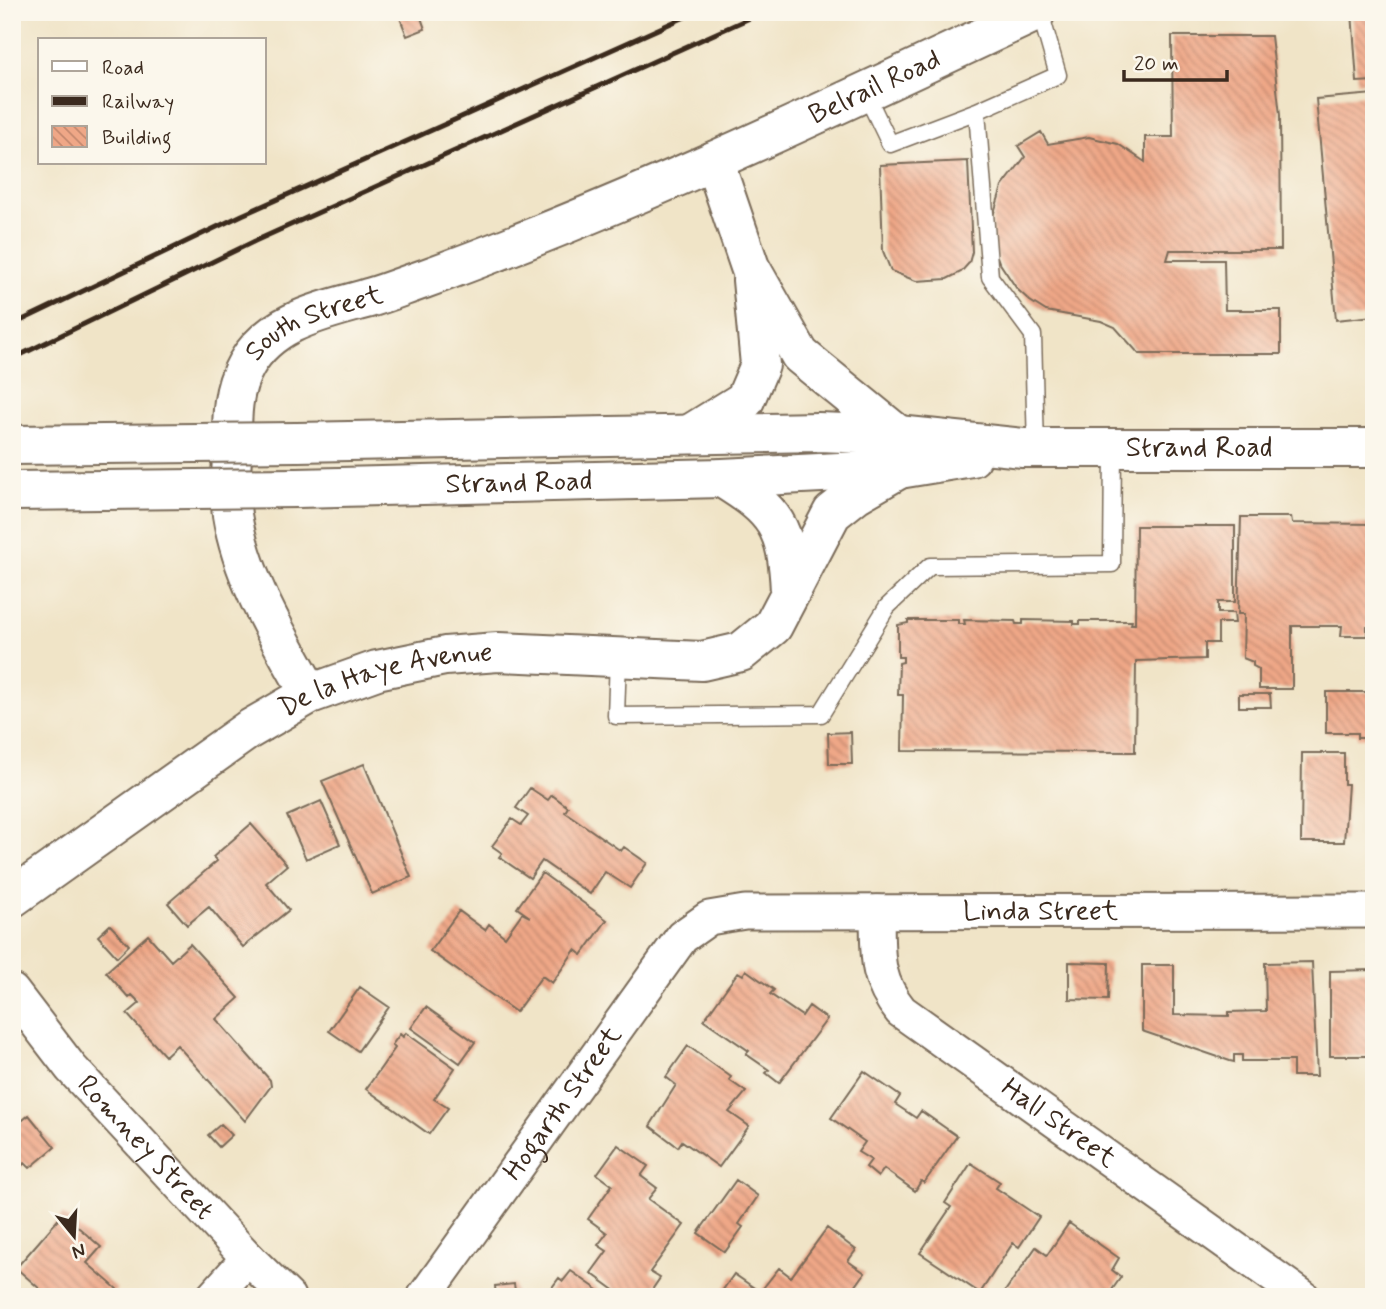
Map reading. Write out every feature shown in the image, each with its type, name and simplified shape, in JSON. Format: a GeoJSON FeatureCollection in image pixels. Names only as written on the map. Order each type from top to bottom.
{"type":"FeatureCollection","features":[{"type":"Feature","properties":{"kind":"main road","name":"Belrail Road"},"geometry":{"type":"LineString","coordinates":[[714,160],[1038,12]]}},
{"type":"Feature","properties":{"kind":"main road"},"geometry":{"type":"LineString","coordinates":[[714,160],[750,267],[800,355],[899,452]]}},
{"type":"Feature","properties":{"kind":"main road","name":"South Street"},"geometry":{"type":"LineString","coordinates":[[310,694],[281,641],[245,562],[232,515],[232,412],[235,389],[247,363],[268,338],[290,323],[443,272],[714,160]]}},
{"type":"Feature","properties":{"kind":"main road"},"geometry":{"type":"LineString","coordinates":[[690,434],[745,400],[760,365],[750,267]]}},
{"type":"Feature","properties":{"kind":"main road","name":"Strand Road"},"geometry":{"type":"LineString","coordinates":[[12,444],[297,442],[818,432],[899,452]]}},
{"type":"Feature","properties":{"kind":"main road","name":"Strand Road"},"geometry":{"type":"LineString","coordinates":[[12,491],[297,488],[722,478],[899,452],[1029,448],[1374,448]]}},
{"type":"Feature","properties":{"kind":"main road","name":"De la Haye Avenue"},"geometry":{"type":"LineString","coordinates":[[12,898],[220,749],[310,694],[377,670],[445,656],[498,652],[702,661],[732,656],[773,625],[832,513],[856,494],[899,452]]}},
{"type":"Feature","properties":{"kind":"main road"},"geometry":{"type":"LineString","coordinates":[[722,478],[756,499],[771,515],[783,536],[788,557],[790,591]]}},
{"type":"Feature","properties":{"kind":"street","name":"Linda Street"},"geometry":{"type":"LineString","coordinates":[[709,918],[745,912],[1374,911]]}},
{"type":"Feature","properties":{"kind":"street","name":"Hall Street"},"geometry":{"type":"LineString","coordinates":[[877,912],[879,976],[888,995],[901,1011],[1303,1297]]}},
{"type":"Feature","properties":{"kind":"street","name":"Hogarth Street"},"geometry":{"type":"LineString","coordinates":[[424,1297],[682,937],[709,918]]}},
{"type":"Feature","properties":{"kind":"street","name":"Romney Street"},"geometry":{"type":"LineString","coordinates":[[12,991],[71,1068],[248,1258],[288,1297]]}},
{"type":"Feature","properties":{"kind":"street"},"geometry":{"type":"LineString","coordinates":[[212,1297],[248,1258]]}},
{"type":"Feature","properties":{"kind":"lane"},"geometry":{"type":"LineString","coordinates":[[865,92],[890,144],[977,111],[1058,75],[1038,12]]}},
{"type":"Feature","properties":{"kind":"lane"},"geometry":{"type":"LineString","coordinates":[[977,111],[990,277],[1033,335],[1029,448]]}},
{"type":"Feature","properties":{"kind":"lane"},"geometry":{"type":"LineString","coordinates":[[618,657],[616,716],[821,714],[887,607],[930,566],[1112,564],[1112,448]]}},
{"type":"Feature","properties":{"kind":"building"},"geometry":{"type":"Polygon","coordinates":[[[215,12],[227,12],[228,16],[217,17],[215,12]]]}},
{"type":"Feature","properties":{"kind":"building"},"geometry":{"type":"Polygon","coordinates":[[[419,12],[425,29],[407,36],[400,18],[419,12]]]}},
{"type":"Feature","properties":{"kind":"building"},"geometry":{"type":"Polygon","coordinates":[[[1352,12],[1374,12],[1374,81],[1357,82],[1352,12]]]}},
{"type":"Feature","properties":{"kind":"building"},"geometry":{"type":"Polygon","coordinates":[[[1172,36],[1271,36],[1280,115],[1281,250],[1170,250],[1167,260],[1224,260],[1225,310],[1281,310],[1281,354],[1139,354],[1115,327],[1101,321],[1046,311],[1030,301],[1017,289],[999,262],[994,248],[992,219],[1002,187],[1025,157],[1018,146],[1041,132],[1048,144],[1089,137],[1118,144],[1145,162],[1145,137],[1173,137],[1172,36]]]}},
{"type":"Feature","properties":{"kind":"building"},"geometry":{"type":"Polygon","coordinates":[[[1374,94],[1374,316],[1336,320],[1316,99],[1374,94]]]}},
{"type":"Feature","properties":{"kind":"building"},"geometry":{"type":"Polygon","coordinates":[[[968,161],[972,252],[969,263],[961,272],[947,279],[916,281],[891,271],[883,251],[880,165],[968,161]]]}},
{"type":"Feature","properties":{"kind":"building"},"geometry":{"type":"Polygon","coordinates":[[[1241,517],[1291,517],[1292,523],[1374,524],[1374,627],[1367,627],[1367,636],[1341,636],[1342,626],[1292,626],[1292,689],[1259,689],[1259,669],[1253,666],[1253,662],[1243,658],[1244,614],[1238,614],[1241,517]]]}},
{"type":"Feature","properties":{"kind":"building"},"geometry":{"type":"Polygon","coordinates":[[[1136,526],[1235,526],[1235,602],[1218,602],[1218,613],[1234,613],[1235,623],[1218,623],[1218,643],[1205,643],[1205,659],[1136,661],[1135,752],[902,751],[903,695],[898,695],[899,663],[903,662],[903,657],[898,657],[898,625],[908,623],[908,620],[958,620],[958,624],[965,624],[964,620],[1015,621],[1016,624],[1023,624],[1023,620],[1074,621],[1074,624],[1080,624],[1080,621],[1132,621],[1131,624],[1135,624],[1136,526]]]}},
{"type":"Feature","properties":{"kind":"building"},"geometry":{"type":"Polygon","coordinates":[[[1326,692],[1374,692],[1374,738],[1357,738],[1357,733],[1326,733],[1326,692]]]}},
{"type":"Feature","properties":{"kind":"building"},"geometry":{"type":"Polygon","coordinates":[[[1239,694],[1270,694],[1271,707],[1239,707],[1239,694]]]}},
{"type":"Feature","properties":{"kind":"building"},"geometry":{"type":"Polygon","coordinates":[[[851,732],[852,764],[829,764],[828,733],[851,732]]]}},
{"type":"Feature","properties":{"kind":"building"},"geometry":{"type":"Polygon","coordinates":[[[1302,753],[1344,753],[1344,784],[1348,784],[1344,842],[1301,842],[1302,753]]]}},
{"type":"Feature","properties":{"kind":"building"},"geometry":{"type":"Polygon","coordinates":[[[364,764],[411,877],[372,894],[322,781],[364,764]]]}},
{"type":"Feature","properties":{"kind":"building"},"geometry":{"type":"Polygon","coordinates":[[[530,788],[548,800],[552,795],[568,807],[565,812],[621,851],[624,847],[647,863],[630,888],[605,872],[590,894],[542,861],[530,878],[499,857],[502,853],[492,846],[512,819],[521,825],[528,816],[516,808],[530,788]]]}},
{"type":"Feature","properties":{"kind":"building"},"geometry":{"type":"Polygon","coordinates":[[[321,801],[340,844],[306,859],[287,816],[321,801]]]}},
{"type":"Feature","properties":{"kind":"building"},"geometry":{"type":"Polygon","coordinates":[[[251,824],[287,865],[266,883],[289,910],[243,947],[209,907],[187,925],[168,903],[217,861],[213,857],[251,824]]]}},
{"type":"Feature","properties":{"kind":"building"},"geometry":{"type":"Polygon","coordinates":[[[542,873],[607,920],[582,955],[575,950],[552,983],[542,976],[516,1012],[430,951],[459,911],[485,930],[489,924],[505,937],[522,913],[530,917],[517,908],[542,873]]]}},
{"type":"Feature","properties":{"kind":"building"},"geometry":{"type":"Polygon","coordinates":[[[110,925],[129,945],[117,957],[98,936],[110,925]]]}},
{"type":"Feature","properties":{"kind":"building"},"geometry":{"type":"Polygon","coordinates":[[[148,935],[171,961],[190,944],[239,998],[216,1019],[270,1080],[271,1086],[245,1121],[177,1045],[165,1056],[127,1014],[140,1003],[132,995],[129,998],[106,972],[148,935]]]}},
{"type":"Feature","properties":{"kind":"building"},"geometry":{"type":"Polygon","coordinates":[[[1069,962],[1109,963],[1108,1000],[1069,999],[1069,962]]]}},
{"type":"Feature","properties":{"kind":"building"},"geometry":{"type":"Polygon","coordinates":[[[1312,962],[1317,1076],[1293,1076],[1293,1061],[1242,1061],[1242,1055],[1234,1055],[1234,1062],[1142,1031],[1142,965],[1174,965],[1174,1015],[1229,1016],[1229,1012],[1266,1011],[1265,963],[1312,962]]]}},
{"type":"Feature","properties":{"kind":"building"},"geometry":{"type":"Polygon","coordinates":[[[746,970],[774,990],[770,994],[802,1016],[809,1006],[827,1019],[779,1083],[766,1073],[769,1070],[746,1054],[749,1051],[704,1020],[738,972],[743,975],[746,970]]]}},
{"type":"Feature","properties":{"kind":"building"},"geometry":{"type":"Polygon","coordinates":[[[1374,970],[1374,1056],[1330,1056],[1330,971],[1374,970]]]}},
{"type":"Feature","properties":{"kind":"building"},"geometry":{"type":"Polygon","coordinates":[[[360,987],[389,1007],[358,1051],[329,1031],[360,987]]]}},
{"type":"Feature","properties":{"kind":"building"},"geometry":{"type":"Polygon","coordinates":[[[426,1007],[475,1042],[460,1063],[411,1028],[426,1007]]]}},
{"type":"Feature","properties":{"kind":"building"},"geometry":{"type":"Polygon","coordinates":[[[406,1033],[455,1068],[434,1099],[448,1108],[429,1134],[366,1089],[395,1048],[392,1045],[400,1034],[403,1037],[406,1033]]]}},
{"type":"Feature","properties":{"kind":"building"},"geometry":{"type":"Polygon","coordinates":[[[688,1046],[731,1077],[729,1080],[746,1092],[729,1112],[749,1126],[719,1167],[682,1141],[678,1147],[650,1126],[676,1085],[666,1077],[688,1046]]]}},
{"type":"Feature","properties":{"kind":"building"},"geometry":{"type":"Polygon","coordinates":[[[864,1071],[900,1096],[895,1104],[916,1118],[921,1111],[957,1136],[924,1183],[921,1181],[915,1191],[884,1169],[878,1177],[866,1167],[871,1160],[858,1152],[865,1142],[831,1118],[864,1071]]]}},
{"type":"Feature","properties":{"kind":"building"},"geometry":{"type":"Polygon","coordinates":[[[29,1115],[55,1147],[30,1168],[25,1163],[15,1171],[20,1177],[12,1184],[12,1129],[29,1115]]]}},
{"type":"Feature","properties":{"kind":"building"},"geometry":{"type":"Polygon","coordinates":[[[221,1124],[232,1135],[219,1147],[208,1135],[221,1124]]]}},
{"type":"Feature","properties":{"kind":"building"},"geometry":{"type":"Polygon","coordinates":[[[618,1145],[648,1166],[641,1176],[657,1188],[648,1199],[684,1225],[650,1272],[660,1278],[647,1297],[624,1297],[591,1273],[607,1251],[598,1245],[607,1233],[588,1219],[612,1185],[597,1174],[618,1145]]]}},
{"type":"Feature","properties":{"kind":"building"},"geometry":{"type":"Polygon","coordinates":[[[971,1163],[1000,1182],[996,1188],[1039,1217],[1019,1247],[1013,1243],[980,1293],[920,1253],[951,1207],[945,1203],[971,1163]]]}},
{"type":"Feature","properties":{"kind":"building"},"geometry":{"type":"Polygon","coordinates":[[[736,1180],[758,1196],[739,1224],[743,1227],[725,1252],[698,1233],[736,1180]]]}},
{"type":"Feature","properties":{"kind":"building"},"geometry":{"type":"Polygon","coordinates":[[[63,1214],[101,1247],[87,1263],[117,1289],[110,1297],[49,1297],[16,1268],[63,1214]]]}},
{"type":"Feature","properties":{"kind":"building"},"geometry":{"type":"Polygon","coordinates":[[[1069,1223],[1119,1258],[1112,1270],[1121,1277],[1107,1297],[1001,1297],[1036,1247],[1047,1255],[1069,1223]]]}},
{"type":"Feature","properties":{"kind":"building"},"geometry":{"type":"Polygon","coordinates":[[[827,1228],[856,1250],[848,1261],[865,1273],[848,1297],[718,1297],[734,1274],[760,1292],[779,1268],[791,1277],[827,1228]]]}},
{"type":"Feature","properties":{"kind":"building"},"geometry":{"type":"Polygon","coordinates":[[[571,1271],[601,1292],[598,1297],[545,1297],[559,1278],[563,1281],[571,1271]]]}},
{"type":"Feature","properties":{"kind":"building"},"geometry":{"type":"Polygon","coordinates":[[[514,1284],[516,1297],[496,1297],[495,1286],[514,1284]]]}},
{"type":"Feature","properties":{"kind":"railway"},"geometry":{"type":"LineString","coordinates":[[12,325],[242,215],[696,12]]}},
{"type":"Feature","properties":{"kind":"railway"},"geometry":{"type":"LineString","coordinates":[[12,359],[255,241],[763,12]]}}]}
